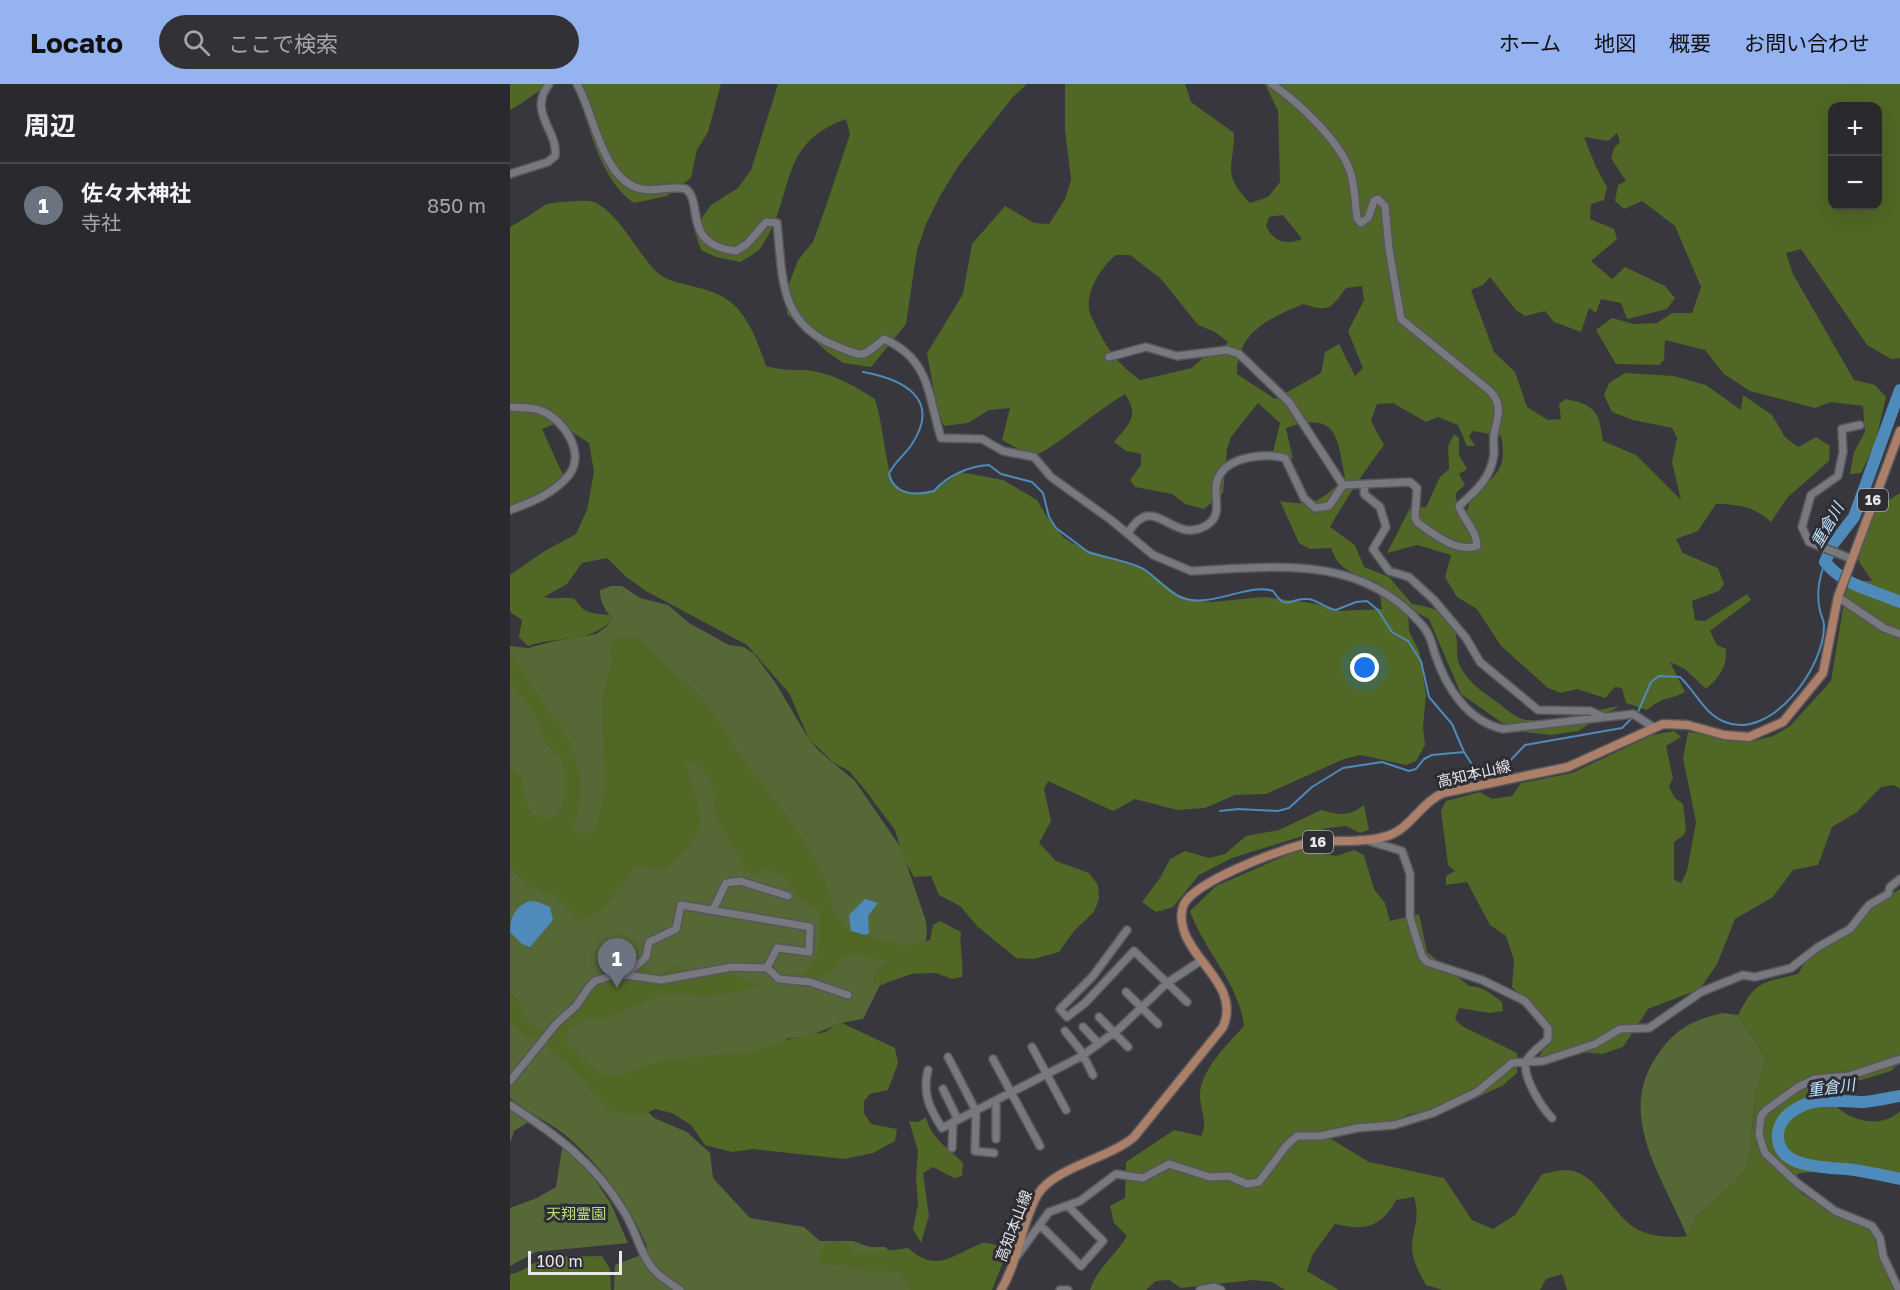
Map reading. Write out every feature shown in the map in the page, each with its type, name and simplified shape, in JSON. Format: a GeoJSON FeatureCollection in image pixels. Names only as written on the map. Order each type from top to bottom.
{"type":"FeatureCollection","features":[{"type":"Feature","properties":{"kind":"main road","name":"高知本山線"},"geometry":{"type":"LineString","coordinates":[[1001,1290],[1017,1256],[1033,1204],[1041,1191],[1056,1178],[1115,1150],[1134,1137],[1220,1032],[1227,1019],[1227,1003],[1221,986],[1188,940],[1182,922],[1184,905],[1196,890],[1215,879],[1299,845],[1391,835],[1432,798],[1443,793],[1568,766],[1653,727],[1674,723],[1724,735],[1749,737],[1783,722],[1823,673],[1840,594],[1900,431]]}},
{"type":"Feature","properties":{"kind":"street"},"geometry":{"type":"LineString","coordinates":[[510,174],[548,162],[555,156],[556,150],[543,119],[541,105],[549,84]]}},
{"type":"Feature","properties":{"kind":"street"},"geometry":{"type":"LineString","coordinates":[[578,84],[607,157],[624,182],[646,190],[686,189],[693,200],[696,227],[701,234],[725,250],[736,251],[747,244],[766,222],[777,223],[785,292],[790,309],[802,325],[824,340],[861,355],[871,352],[884,339],[896,344],[916,360],[924,377],[941,438],[982,439],[1003,451],[1034,457],[1051,477],[1128,533],[1153,555],[1191,571],[1289,566],[1358,579],[1387,594],[1423,626],[1445,678],[1458,701],[1479,720],[1492,727],[1503,729],[1636,716],[1653,727]]}},
{"type":"Feature","properties":{"kind":"street"},"geometry":{"type":"LineString","coordinates":[[1272,84],[1311,118],[1346,162],[1351,173],[1357,218],[1361,223],[1368,218],[1374,201],[1378,199],[1385,206],[1389,249],[1401,319],[1490,391],[1499,405],[1500,417],[1488,475],[1480,487],[1459,506],[1462,518],[1477,539],[1476,546],[1453,545],[1418,523],[1415,518],[1417,488],[1410,482],[1343,485]]}},
{"type":"Feature","properties":{"kind":"street"},"geometry":{"type":"LineString","coordinates":[[1109,357],[1146,347],[1177,356],[1227,350],[1239,354],[1289,402],[1343,485]]}},
{"type":"Feature","properties":{"kind":"street"},"geometry":{"type":"LineString","coordinates":[[510,407],[543,411],[559,423],[573,444],[575,463],[569,474],[542,497],[510,510]]}},
{"type":"Feature","properties":{"kind":"street"},"geometry":{"type":"LineString","coordinates":[[1852,559],[1809,542],[1803,533],[1802,520],[1807,503],[1814,492],[1838,476],[1843,452],[1842,429],[1860,425]]}},
{"type":"Feature","properties":{"kind":"street"},"geometry":{"type":"LineString","coordinates":[[1128,533],[1136,520],[1142,516],[1152,515],[1184,531],[1198,530],[1209,525],[1217,514],[1218,478],[1225,469],[1246,458],[1268,456],[1285,458],[1304,498],[1315,508],[1329,506],[1343,485]]}},
{"type":"Feature","properties":{"kind":"street"},"geometry":{"type":"LineString","coordinates":[[1365,484],[1364,495],[1380,507],[1386,527],[1373,549],[1389,571],[1409,577],[1434,600],[1466,638],[1480,662],[1538,710],[1590,711],[1607,718]]}},
{"type":"Feature","properties":{"kind":"street"},"geometry":{"type":"LineString","coordinates":[[1840,594],[1884,628],[1900,634]]}},
{"type":"Feature","properties":{"kind":"street"},"geometry":{"type":"LineString","coordinates":[[1364,839],[1402,851],[1410,874],[1410,918],[1419,949],[1427,962],[1482,980],[1525,1001],[1548,1028],[1548,1039],[1527,1060]]}},
{"type":"Feature","properties":{"kind":"street"},"geometry":{"type":"LineString","coordinates":[[1069,1207],[1116,1174],[1143,1178],[1169,1164],[1210,1177],[1229,1176],[1247,1184],[1259,1182],[1286,1146],[1297,1136],[1320,1136],[1357,1128],[1394,1125],[1433,1113],[1477,1092],[1512,1063],[1543,1060],[1595,1044],[1620,1029],[1649,1028],[1701,992],[1743,975],[1779,973],[1791,968],[1818,947],[1850,929],[1869,905],[1888,894],[1890,887],[1900,879]]}},
{"type":"Feature","properties":{"kind":"street"},"geometry":{"type":"LineString","coordinates":[[713,910],[726,883],[740,881],[788,896]]}},
{"type":"Feature","properties":{"kind":"street"},"geometry":{"type":"LineString","coordinates":[[626,975],[646,957],[649,942],[676,929],[681,905],[810,927],[809,952],[777,948],[767,968]]}},
{"type":"Feature","properties":{"kind":"street"},"geometry":{"type":"LineString","coordinates":[[1127,930],[1093,976],[1060,1009],[1066,1017],[1086,1003],[1134,951],[1187,1002]]}},
{"type":"Feature","properties":{"kind":"street"},"geometry":{"type":"LineString","coordinates":[[928,1070],[924,1084],[928,1104],[942,1128],[1082,1056],[1143,1009],[1167,983],[1202,960]]}},
{"type":"Feature","properties":{"kind":"street"},"geometry":{"type":"LineString","coordinates":[[510,1081],[555,1024],[576,1006],[595,981],[610,976],[626,975],[661,980],[732,967],[767,968],[779,979],[810,982],[848,995]]}},
{"type":"Feature","properties":{"kind":"street"},"geometry":{"type":"LineString","coordinates":[[1126,992],[1158,1024]]}},
{"type":"Feature","properties":{"kind":"street"},"geometry":{"type":"LineString","coordinates":[[1099,1017],[1128,1047]]}},
{"type":"Feature","properties":{"kind":"street"},"geometry":{"type":"LineString","coordinates":[[1083,1027],[1099,1044]]}},
{"type":"Feature","properties":{"kind":"street"},"geometry":{"type":"LineString","coordinates":[[1065,1031],[1093,1076]]}},
{"type":"Feature","properties":{"kind":"street"},"geometry":{"type":"LineString","coordinates":[[1032,1047],[1066,1110]]}},
{"type":"Feature","properties":{"kind":"street"},"geometry":{"type":"LineString","coordinates":[[948,1057],[976,1111],[975,1151],[994,1153]]}},
{"type":"Feature","properties":{"kind":"street"},"geometry":{"type":"LineString","coordinates":[[993,1059],[1040,1146]]}},
{"type":"Feature","properties":{"kind":"street"},"geometry":{"type":"LineString","coordinates":[[1899,1290],[1883,1256],[1880,1238],[1872,1226],[1835,1211],[1796,1182],[1765,1153],[1759,1135],[1761,1116],[1798,1087],[1815,1079],[1849,1076],[1900,1059]]}},
{"type":"Feature","properties":{"kind":"street"},"geometry":{"type":"LineString","coordinates":[[1527,1060],[1529,1079],[1534,1093],[1552,1118]]}},
{"type":"Feature","properties":{"kind":"street"},"geometry":{"type":"LineString","coordinates":[[943,1089],[955,1121],[952,1148]]}},
{"type":"Feature","properties":{"kind":"street"},"geometry":{"type":"LineString","coordinates":[[996,1101],[996,1139]]}},
{"type":"Feature","properties":{"kind":"street"},"geometry":{"type":"LineString","coordinates":[[510,1105],[575,1150],[590,1165],[623,1208],[644,1257],[656,1272],[680,1290]]}},
{"type":"Feature","properties":{"kind":"street"},"geometry":{"type":"LineString","coordinates":[[1017,1256],[1049,1212],[1060,1206],[1069,1207],[1104,1241],[1081,1266],[1040,1225]]}},
{"type":"Feature","properties":{"kind":"street"},"geometry":{"type":"LineString","coordinates":[[1200,1290],[1214,1287],[1221,1290]]}},
{"type":"Feature","properties":{"kind":"street"},"geometry":{"type":"LineString","coordinates":[[1060,1290],[1068,1290]]}},
{"type":"Feature","properties":{"kind":"green space"},"geometry":{"type":"Polygon","coordinates":[[[510,84],[552,84],[510,110],[510,84]]]}},
{"type":"Feature","properties":{"kind":"green space"},"geometry":{"type":"Polygon","coordinates":[[[571,84],[721,84],[708,132],[697,150],[691,178],[667,196],[634,203],[622,193],[604,166],[576,87],[571,84]]]}},
{"type":"Feature","properties":{"kind":"green space"},"geometry":{"type":"Polygon","coordinates":[[[778,84],[1027,84],[1013,97],[959,165],[940,196],[926,224],[917,250],[906,324],[871,367],[843,363],[826,351],[787,314],[787,289],[798,260],[813,242],[850,134],[846,119],[824,130],[808,142],[790,173],[772,227],[762,246],[755,253],[740,262],[716,257],[701,250],[694,229],[711,205],[738,188],[751,170],[778,84]]]}},
{"type":"Feature","properties":{"kind":"green space"},"geometry":{"type":"Polygon","coordinates":[[[1065,84],[1185,84],[1191,102],[1234,133],[1232,177],[1250,203],[1268,197],[1280,182],[1278,111],[1265,84],[1900,84],[1900,358],[1891,359],[1867,345],[1801,249],[1786,253],[1793,274],[1854,380],[1875,385],[1886,397],[1875,444],[1861,473],[1850,474],[1854,452],[1865,432],[1863,406],[1831,402],[1815,408],[1750,391],[1724,374],[1705,350],[1665,340],[1664,360],[1659,365],[1616,364],[1596,330],[1612,318],[1634,324],[1657,323],[1672,313],[1692,313],[1701,287],[1675,226],[1642,201],[1624,209],[1615,201],[1618,185],[1626,181],[1611,158],[1614,148],[1620,142],[1617,133],[1608,141],[1584,137],[1607,187],[1604,200],[1591,204],[1590,219],[1614,229],[1617,239],[1591,261],[1612,279],[1625,267],[1665,286],[1675,298],[1667,309],[1627,319],[1621,303],[1601,299],[1596,313],[1589,308],[1581,332],[1554,322],[1545,311],[1525,316],[1516,310],[1490,277],[1483,285],[1471,290],[1494,352],[1515,372],[1527,407],[1548,420],[1561,419],[1559,404],[1566,399],[1589,407],[1594,411],[1600,423],[1603,441],[1636,455],[1681,500],[1672,462],[1677,438],[1672,428],[1633,420],[1612,412],[1604,395],[1609,383],[1625,373],[1674,376],[1706,385],[1741,410],[1743,395],[1772,415],[1785,437],[1798,447],[1816,437],[1830,446],[1829,461],[1788,497],[1771,522],[1746,507],[1716,504],[1698,531],[1676,539],[1683,553],[1718,568],[1724,584],[1719,591],[1692,601],[1695,620],[1705,621],[1747,594],[1751,600],[1710,631],[1717,645],[1726,649],[1724,666],[1719,676],[1706,689],[1685,669],[1670,662],[1685,692],[1662,700],[1647,710],[1626,703],[1622,688],[1615,687],[1605,698],[1577,689],[1561,693],[1548,688],[1501,646],[1477,609],[1457,597],[1445,577],[1451,555],[1417,545],[1387,553],[1410,508],[1426,507],[1440,477],[1449,469],[1448,446],[1454,434],[1459,438],[1459,455],[1467,469],[1459,474],[1465,485],[1456,493],[1457,511],[1466,514],[1476,493],[1491,480],[1501,464],[1503,452],[1501,436],[1473,431],[1469,436],[1475,446],[1467,446],[1458,425],[1438,417],[1426,422],[1393,403],[1377,404],[1371,421],[1384,445],[1330,527],[1355,545],[1364,567],[1389,577],[1412,604],[1438,611],[1448,619],[1456,636],[1459,664],[1466,676],[1475,686],[1512,714],[1525,720],[1541,720],[1563,718],[1619,706],[1578,731],[1551,735],[1514,731],[1461,694],[1429,619],[1408,608],[1409,631],[1419,651],[1426,694],[1423,727],[1425,745],[1416,761],[1406,765],[1361,755],[1344,759],[1266,794],[1235,795],[1205,808],[1177,810],[1135,799],[1113,811],[1048,781],[1044,789],[1051,821],[1039,843],[1056,861],[1089,873],[1098,885],[1099,899],[1094,912],[1074,931],[1059,952],[1034,959],[1016,958],[977,926],[960,906],[939,895],[931,876],[914,877],[904,860],[895,830],[849,771],[834,763],[809,739],[789,693],[747,645],[646,591],[625,576],[607,558],[582,563],[567,584],[544,597],[575,599],[586,611],[610,615],[612,618],[605,626],[586,635],[528,646],[519,637],[522,620],[510,612],[510,575],[543,552],[576,534],[587,510],[594,472],[589,443],[558,423],[542,429],[563,475],[548,490],[510,506],[510,227],[548,204],[590,201],[600,205],[618,222],[659,274],[676,282],[708,290],[729,301],[738,309],[755,336],[766,366],[814,371],[833,376],[875,399],[894,487],[914,493],[929,492],[960,472],[1003,480],[1037,500],[1064,538],[1083,549],[1144,568],[1182,598],[1211,602],[1264,597],[1318,604],[1336,611],[1382,609],[1378,583],[1349,571],[1334,556],[1331,548],[1310,549],[1299,543],[1280,501],[1301,503],[1316,500],[1323,497],[1345,478],[1336,439],[1332,430],[1325,425],[1303,424],[1286,428],[1293,459],[1273,452],[1280,423],[1258,403],[1231,437],[1227,449],[1223,493],[1204,509],[1185,504],[1172,494],[1135,487],[1130,480],[1141,465],[1141,454],[1126,451],[1114,442],[1131,420],[1132,408],[1125,394],[1057,443],[1033,457],[1002,440],[1010,408],[989,410],[968,423],[944,426],[937,408],[927,353],[963,294],[972,244],[1005,206],[1034,223],[1049,224],[1065,199],[1071,180],[1065,130],[1065,84]],[[1283,215],[1269,217],[1266,226],[1272,235],[1285,242],[1302,239],[1283,215]],[[1116,255],[1101,272],[1093,286],[1090,293],[1089,310],[1100,334],[1120,362],[1140,380],[1192,368],[1208,353],[1220,353],[1228,342],[1215,332],[1198,325],[1161,279],[1130,255],[1116,255]],[[1362,286],[1346,288],[1328,307],[1318,308],[1303,304],[1278,315],[1257,329],[1242,347],[1237,374],[1275,399],[1321,373],[1325,352],[1339,344],[1355,376],[1363,368],[1348,331],[1364,300],[1362,286]]]}},
{"type":"Feature","properties":{"kind":"green space"},"geometry":{"type":"Polygon","coordinates":[[[1900,493],[1900,789],[1894,785],[1881,787],[1857,812],[1832,827],[1818,865],[1793,870],[1773,897],[1735,919],[1717,964],[1700,989],[1648,1009],[1623,1047],[1602,1054],[1570,1051],[1537,1059],[1549,1042],[1550,1023],[1512,987],[1514,960],[1506,936],[1490,925],[1467,882],[1446,885],[1446,876],[1455,871],[1448,865],[1441,810],[1446,801],[1480,792],[1492,799],[1512,796],[1521,783],[1572,773],[1652,735],[1674,731],[1681,737],[1666,746],[1673,778],[1669,787],[1675,798],[1683,804],[1686,828],[1684,835],[1674,842],[1674,880],[1681,883],[1687,871],[1696,822],[1683,758],[1688,732],[1748,742],[1773,736],[1790,726],[1831,681],[1846,590],[1859,581],[1872,581],[1858,560],[1865,531],[1875,509],[1900,493]]]}},
{"type":"Feature","properties":{"kind":"green space"},"geometry":{"type":"Polygon","coordinates":[[[611,586],[622,586],[640,598],[668,605],[689,623],[729,645],[744,647],[754,654],[775,682],[807,736],[818,750],[855,781],[901,848],[926,921],[927,933],[921,966],[911,974],[880,985],[863,1019],[841,1023],[807,1037],[789,1038],[767,1052],[679,1059],[653,1064],[632,1072],[628,1091],[654,1118],[687,1132],[710,1153],[713,1178],[750,1218],[804,1227],[820,1241],[853,1241],[870,1247],[885,1247],[904,1262],[923,1290],[614,1290],[615,1265],[643,1254],[647,1246],[640,1230],[612,1185],[577,1145],[510,1098],[510,646],[528,648],[596,634],[606,627],[612,618],[603,605],[600,590],[611,586]]]}},
{"type":"Feature","properties":{"kind":"green space"},"geometry":{"type":"Polygon","coordinates":[[[624,637],[639,639],[699,696],[719,721],[742,759],[779,805],[812,855],[825,880],[833,910],[849,931],[907,946],[930,940],[933,925],[940,921],[961,932],[962,977],[952,979],[936,973],[904,974],[882,985],[873,984],[875,971],[888,961],[851,953],[840,958],[835,967],[821,978],[809,979],[801,974],[808,969],[817,955],[820,938],[819,912],[793,892],[786,878],[766,868],[755,875],[746,871],[715,814],[712,782],[695,761],[686,763],[701,821],[692,841],[665,870],[636,866],[599,912],[579,920],[555,896],[528,885],[510,868],[510,771],[523,778],[523,793],[532,814],[544,819],[555,816],[562,807],[565,794],[565,773],[561,758],[543,741],[535,715],[510,680],[510,655],[569,742],[581,784],[573,830],[583,834],[596,829],[605,791],[602,698],[612,660],[609,649],[610,639],[624,637]]]}},
{"type":"Feature","properties":{"kind":"green space"},"geometry":{"type":"Polygon","coordinates":[[[1364,805],[1369,830],[1360,833],[1346,826],[1328,828],[1232,858],[1199,875],[1173,907],[1156,912],[1142,902],[1160,878],[1170,859],[1185,851],[1209,858],[1225,854],[1246,836],[1279,830],[1321,810],[1343,814],[1353,812],[1364,805]]]}},
{"type":"Feature","properties":{"kind":"green space"},"geometry":{"type":"Polygon","coordinates":[[[1298,850],[1337,856],[1354,850],[1364,855],[1374,889],[1385,903],[1390,921],[1419,914],[1427,952],[1469,986],[1483,989],[1502,1002],[1503,1011],[1489,1013],[1459,1008],[1455,1019],[1462,1026],[1517,1053],[1517,1073],[1502,1086],[1452,1109],[1409,1114],[1392,1123],[1328,1137],[1369,1162],[1444,1178],[1472,1220],[1493,1229],[1515,1215],[1542,1174],[1565,1170],[1577,1172],[1587,1178],[1631,1225],[1641,1231],[1652,1235],[1687,1236],[1697,1216],[1736,1182],[1748,1166],[1756,1093],[1766,1058],[1738,1015],[1744,1004],[1755,989],[1761,985],[1798,974],[1814,947],[1846,932],[1873,906],[1900,889],[1900,1062],[1891,1071],[1848,1084],[1838,1108],[1852,1117],[1869,1121],[1885,1120],[1900,1111],[1900,1177],[1878,1173],[1849,1172],[1797,1174],[1801,1193],[1831,1212],[1866,1221],[1881,1250],[1896,1290],[1567,1290],[1562,1274],[1546,1279],[1540,1290],[1443,1290],[1426,1285],[1414,1259],[1412,1241],[1417,1212],[1414,1197],[1396,1200],[1384,1217],[1371,1225],[1355,1227],[1335,1224],[1313,1254],[1307,1271],[1339,1290],[1285,1290],[1272,1282],[1253,1280],[1181,1288],[1169,1280],[1156,1281],[1146,1290],[1090,1290],[1097,1275],[1127,1236],[1114,1223],[1110,1206],[1125,1198],[1126,1162],[1174,1130],[1201,1136],[1204,1125],[1200,1098],[1202,1083],[1211,1065],[1244,1026],[1241,1010],[1228,981],[1196,926],[1190,911],[1216,886],[1298,850]]]}},
{"type":"Feature","properties":{"kind":"green space"},"geometry":{"type":"Polygon","coordinates":[[[639,955],[647,970],[659,976],[680,963],[682,970],[695,976],[730,973],[762,987],[706,997],[667,992],[607,1018],[586,1019],[568,1029],[567,1044],[600,1074],[619,1075],[666,1059],[747,1053],[793,1038],[825,1032],[840,1022],[895,1048],[898,1063],[888,1090],[870,1094],[864,1101],[864,1113],[871,1124],[897,1129],[895,1141],[873,1153],[844,1159],[753,1149],[732,1152],[705,1145],[691,1125],[672,1113],[655,1109],[641,1116],[608,1110],[575,1071],[537,1038],[528,1038],[510,1021],[510,993],[517,999],[528,1021],[546,1034],[578,994],[623,961],[639,955]]]}},
{"type":"Feature","properties":{"kind":"green space"},"geometry":{"type":"Polygon","coordinates":[[[1722,1013],[1738,1015],[1766,1058],[1756,1093],[1748,1166],[1736,1182],[1697,1216],[1687,1236],[1648,1148],[1642,1125],[1641,1102],[1645,1080],[1656,1057],[1670,1039],[1692,1023],[1722,1013]]]}},
{"type":"Feature","properties":{"kind":"green space"},"geometry":{"type":"Polygon","coordinates":[[[510,1109],[530,1121],[514,1131],[510,1143],[510,1109]]]}},
{"type":"Feature","properties":{"kind":"green space"},"geometry":{"type":"Polygon","coordinates":[[[926,1117],[936,1137],[963,1163],[962,1176],[954,1178],[933,1167],[923,1173],[929,1216],[921,1243],[913,1229],[918,1204],[916,1178],[918,1151],[909,1121],[918,1122],[926,1117]]]}},
{"type":"Feature","properties":{"kind":"green space","name":"天翔霊園"},"geometry":{"type":"Polygon","coordinates":[[[562,1148],[588,1169],[611,1204],[628,1243],[536,1252],[510,1266],[510,1208],[537,1198],[556,1187],[562,1148]]]}},
{"type":"Feature","properties":{"kind":"green space"},"geometry":{"type":"Polygon","coordinates":[[[1013,1237],[992,1290],[912,1290],[900,1272],[856,1270],[843,1264],[830,1266],[819,1262],[819,1254],[828,1242],[838,1241],[862,1254],[908,1248],[918,1256],[936,1261],[953,1257],[982,1243],[998,1245],[1013,1237]]]}},
{"type":"Feature","properties":{"kind":"green space"},"geometry":{"type":"Polygon","coordinates":[[[602,1256],[610,1269],[611,1290],[510,1290],[510,1274],[519,1272],[540,1260],[558,1257],[602,1256]]]}},
{"type":"Feature","properties":{"kind":"water"},"geometry":{"type":"Polygon","coordinates":[[[865,899],[878,903],[868,916],[869,933],[865,935],[851,931],[849,915],[865,899]]]}},
{"type":"Feature","properties":{"kind":"water"},"geometry":{"type":"Polygon","coordinates":[[[529,901],[550,907],[553,920],[530,947],[522,944],[510,932],[514,913],[529,901]]]}},
{"type":"Feature","properties":{"kind":"waterway"},"geometry":{"type":"LineString","coordinates":[[863,372],[878,375],[904,386],[920,403],[922,414],[920,428],[912,444],[889,474],[895,486],[900,490],[913,493],[934,491],[959,473],[974,467],[989,465],[1001,474],[1032,482],[1043,493],[1049,517],[1056,528],[1088,552],[1139,567],[1178,596],[1201,600],[1265,589],[1273,591],[1285,602],[1311,599],[1336,610],[1356,602],[1367,601],[1378,610],[1392,632],[1408,641],[1421,661],[1429,697],[1452,724],[1473,766],[1481,771],[1498,771],[1525,745],[1622,728],[1638,712],[1651,682],[1659,676],[1680,677],[1711,714],[1725,722],[1743,725],[1760,721],[1777,711],[1805,679],[1822,642],[1824,623],[1818,592],[1825,562]]}},
{"type":"Feature","properties":{"kind":"waterway","name":"重倉川"},"geometry":{"type":"LineString","coordinates":[[1900,390],[1854,517],[1833,544],[1825,562],[1850,582],[1900,602]]}},
{"type":"Feature","properties":{"kind":"waterway"},"geometry":{"type":"LineString","coordinates":[[1220,811],[1238,809],[1278,811],[1289,808],[1312,787],[1343,768],[1382,762],[1409,771],[1416,769],[1424,759],[1432,755],[1464,752]]}},
{"type":"Feature","properties":{"kind":"waterway","name":"重倉川"},"geometry":{"type":"LineString","coordinates":[[1900,1096],[1864,1102],[1829,1100],[1809,1103],[1785,1117],[1778,1133],[1779,1145],[1784,1153],[1802,1163],[1900,1179]]}},
{"type":"Feature","properties":{"kind":"place","name":"佐々木神社"},"geometry":{"type":"Point","coordinates":[617,988]}}]}
